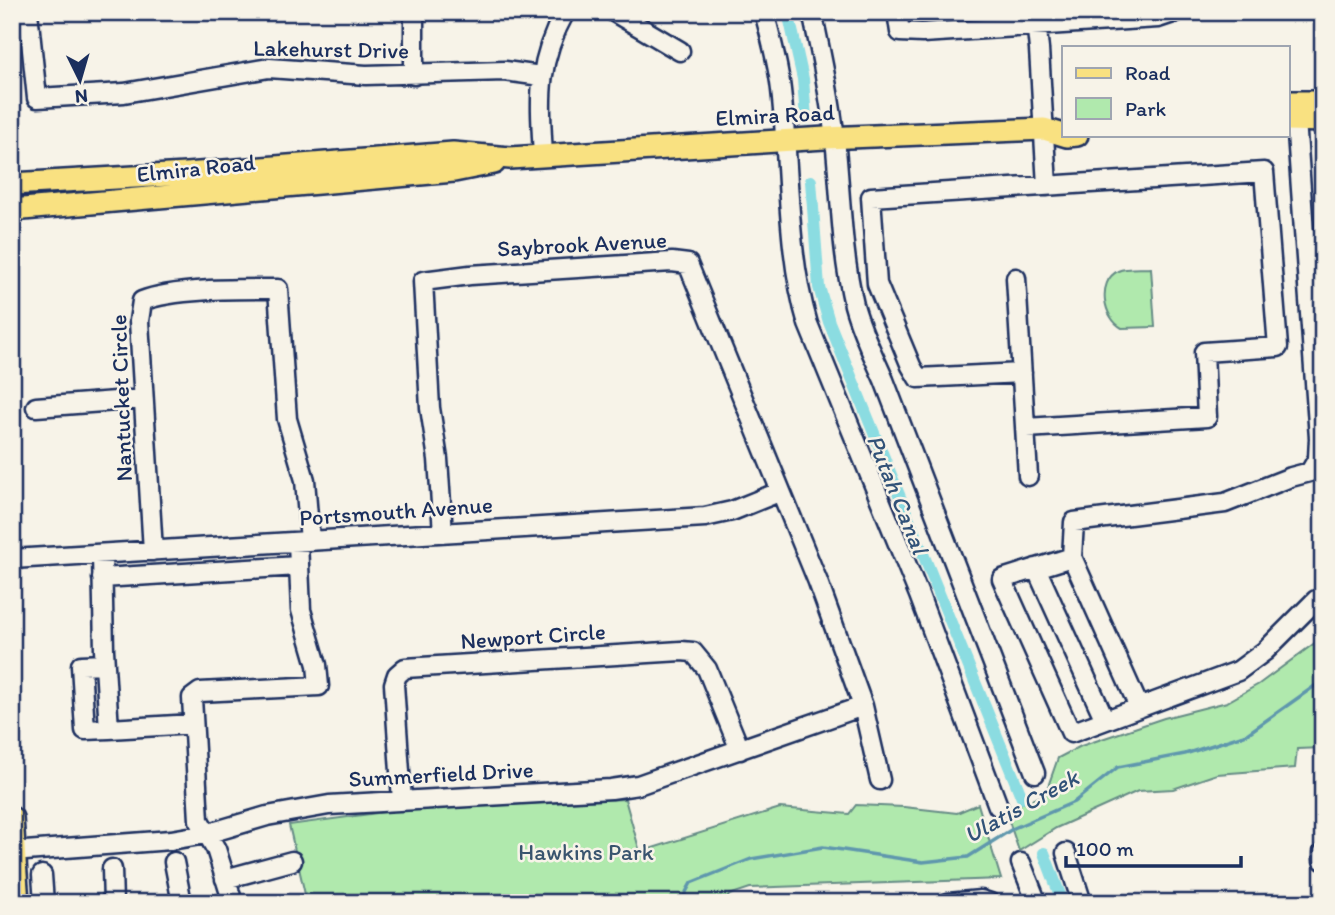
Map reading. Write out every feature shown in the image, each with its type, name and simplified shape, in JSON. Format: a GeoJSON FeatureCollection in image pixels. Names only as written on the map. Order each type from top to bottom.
{"type":"FeatureCollection","features":[{"type":"Feature","properties":{"kind":"main road"},"geometry":{"type":"LineString","coordinates":[[1291,114],[1323,102]]}},
{"type":"Feature","properties":{"kind":"main road"},"geometry":{"type":"LineString","coordinates":[[1291,114],[1323,121]]}},
{"type":"Feature","properties":{"kind":"main road"},"geometry":{"type":"LineString","coordinates":[[1044,129],[1062,117]]}},
{"type":"Feature","properties":{"kind":"main road","name":"Elmira Road"},"geometry":{"type":"LineString","coordinates":[[12,184],[186,174],[453,153],[510,158],[835,138],[1044,129],[1062,134]]}},
{"type":"Feature","properties":{"kind":"main road","name":"Elmira Road"},"geometry":{"type":"LineString","coordinates":[[12,210],[454,172],[510,158]]}},
{"type":"Feature","properties":{"kind":"main road"},"geometry":{"type":"LineString","coordinates":[[12,818],[18,903]]}},
{"type":"Feature","properties":{"kind":"street","name":"Lakehurst Drive"},"geometry":{"type":"LineString","coordinates":[[28,12],[37,98],[124,93],[269,68],[366,75],[505,71],[541,76]]}},
{"type":"Feature","properties":{"kind":"street"},"geometry":{"type":"LineString","coordinates":[[414,75],[414,19],[417,12]]}},
{"type":"Feature","properties":{"kind":"street"},"geometry":{"type":"LineString","coordinates":[[543,156],[541,76],[556,28],[565,12]]}},
{"type":"Feature","properties":{"kind":"street"},"geometry":{"type":"LineString","coordinates":[[614,12],[680,51]]}},
{"type":"Feature","properties":{"kind":"street"},"geometry":{"type":"LineString","coordinates":[[764,12],[779,75],[794,253],[808,324],[919,595],[998,806]]}},
{"type":"Feature","properties":{"kind":"street"},"geometry":{"type":"LineString","coordinates":[[812,12],[835,138],[845,255],[855,306],[866,342],[884,380],[1035,772]]}},
{"type":"Feature","properties":{"kind":"street"},"geometry":{"type":"LineString","coordinates":[[897,12],[900,32],[922,33],[1035,19],[1158,18],[1176,12]]}},
{"type":"Feature","properties":{"kind":"street"},"geometry":{"type":"LineString","coordinates":[[1035,19],[1048,186]]}},
{"type":"Feature","properties":{"kind":"street"},"geometry":{"type":"LineString","coordinates":[[1139,707],[1072,557],[1074,522],[1225,503],[1291,477],[1316,472],[1319,438],[1314,239],[1291,114]]}},
{"type":"Feature","properties":{"kind":"street"},"geometry":{"type":"LineString","coordinates":[[1022,373],[918,378],[877,284],[871,197],[1264,172],[1278,347],[1204,352],[1207,417],[1026,428]]}},
{"type":"Feature","properties":{"kind":"street","name":"Saybrook Avenue"},"geometry":{"type":"LineString","coordinates":[[443,533],[438,459],[430,408],[424,281],[672,262],[688,264],[818,582],[863,706],[880,780]]}},
{"type":"Feature","properties":{"kind":"street"},"geometry":{"type":"LineString","coordinates":[[1016,278],[1028,476]]}},
{"type":"Feature","properties":{"kind":"street","name":"Nantucket Circle"},"geometry":{"type":"LineString","coordinates":[[153,551],[139,321],[142,301],[157,295],[278,289],[287,419],[304,480],[304,542]]}},
{"type":"Feature","properties":{"kind":"street"},"geometry":{"type":"LineString","coordinates":[[36,407],[143,399]]}},
{"type":"Feature","properties":{"kind":"street","name":"Portsmouth Avenue"},"geometry":{"type":"LineString","coordinates":[[12,559],[705,517],[733,511],[779,492]]}},
{"type":"Feature","properties":{"kind":"street"},"geometry":{"type":"LineString","coordinates":[[233,903],[216,849],[199,820],[192,698],[201,692],[319,686],[317,665],[301,610],[299,566],[304,542]]}},
{"type":"Feature","properties":{"kind":"street"},"geometry":{"type":"LineString","coordinates":[[102,554],[110,729],[193,724]]}},
{"type":"Feature","properties":{"kind":"street"},"geometry":{"type":"LineString","coordinates":[[1072,557],[1002,579],[1071,733],[1238,671],[1265,650],[1316,600],[1323,597]]}},
{"type":"Feature","properties":{"kind":"street"},"geometry":{"type":"LineString","coordinates":[[102,578],[299,566]]}},
{"type":"Feature","properties":{"kind":"street"},"geometry":{"type":"LineString","coordinates":[[1036,568],[1105,720]]}},
{"type":"Feature","properties":{"kind":"street","name":"Newport Circle"},"geometry":{"type":"LineString","coordinates":[[402,801],[394,684],[397,675],[405,668],[693,652],[708,669],[740,750]]}},
{"type":"Feature","properties":{"kind":"street","name":"Summerfield Drive"},"geometry":{"type":"LineString","coordinates":[[13,852],[171,840],[206,834],[267,816],[330,805],[611,789],[659,779],[863,706]]}},
{"type":"Feature","properties":{"kind":"street"},"geometry":{"type":"LineString","coordinates":[[1066,853],[1082,903]]}},
{"type":"Feature","properties":{"kind":"street"},"geometry":{"type":"LineString","coordinates":[[1323,853],[1323,860]]}},
{"type":"Feature","properties":{"kind":"street"},"geometry":{"type":"LineString","coordinates":[[225,879],[292,861]]}},
{"type":"Feature","properties":{"kind":"street"},"geometry":{"type":"LineString","coordinates":[[174,862],[182,903]]}},
{"type":"Feature","properties":{"kind":"street"},"geometry":{"type":"LineString","coordinates":[[1021,863],[1037,903]]}},
{"type":"Feature","properties":{"kind":"street"},"geometry":{"type":"LineString","coordinates":[[112,869],[113,903]]}},
{"type":"Feature","properties":{"kind":"street"},"geometry":{"type":"LineString","coordinates":[[42,875],[44,903]]}},
{"type":"Feature","properties":{"kind":"street"},"geometry":{"type":"LineString","coordinates":[[948,903],[981,900],[990,903]]}},
{"type":"Feature","properties":{"kind":"green space"},"geometry":{"type":"Polygon","coordinates":[[[1151,268],[1155,327],[1122,328],[1107,309],[1107,283],[1118,271],[1151,268]]]}},
{"type":"Feature","properties":{"kind":"green space"},"geometry":{"type":"Polygon","coordinates":[[[1323,637],[1323,748],[1297,749],[1295,768],[1217,774],[1173,789],[1138,791],[1056,828],[1019,851],[1005,809],[1045,795],[1058,758],[1081,746],[1164,718],[1227,702],[1259,684],[1323,637]]]}},
{"type":"Feature","properties":{"kind":"green space","name":"Hawkins Park"},"geometry":{"type":"Polygon","coordinates":[[[625,799],[640,852],[780,808],[849,814],[856,805],[957,813],[978,804],[1001,879],[750,888],[729,895],[725,903],[307,903],[289,825],[399,810],[625,799]]]}},
{"type":"Feature","properties":{"kind":"waterway","name":"Putah Canal"},"geometry":{"type":"LineString","coordinates":[[788,12],[803,79],[806,119]]}},
{"type":"Feature","properties":{"kind":"waterway","name":"Putah Canal"},"geometry":{"type":"LineString","coordinates":[[811,181],[819,287],[829,322],[1022,798]]}},
{"type":"Feature","properties":{"kind":"waterway","name":"Ulatis Creek"},"geometry":{"type":"LineString","coordinates":[[680,903],[691,883],[751,859],[823,847],[923,862],[968,857],[1014,828],[1074,802],[1118,767],[1185,754],[1247,734],[1319,683],[1323,676]]}},
{"type":"Feature","properties":{"kind":"waterway","name":"Putah Canal"},"geometry":{"type":"LineString","coordinates":[[1044,853],[1063,903]]}}]}
